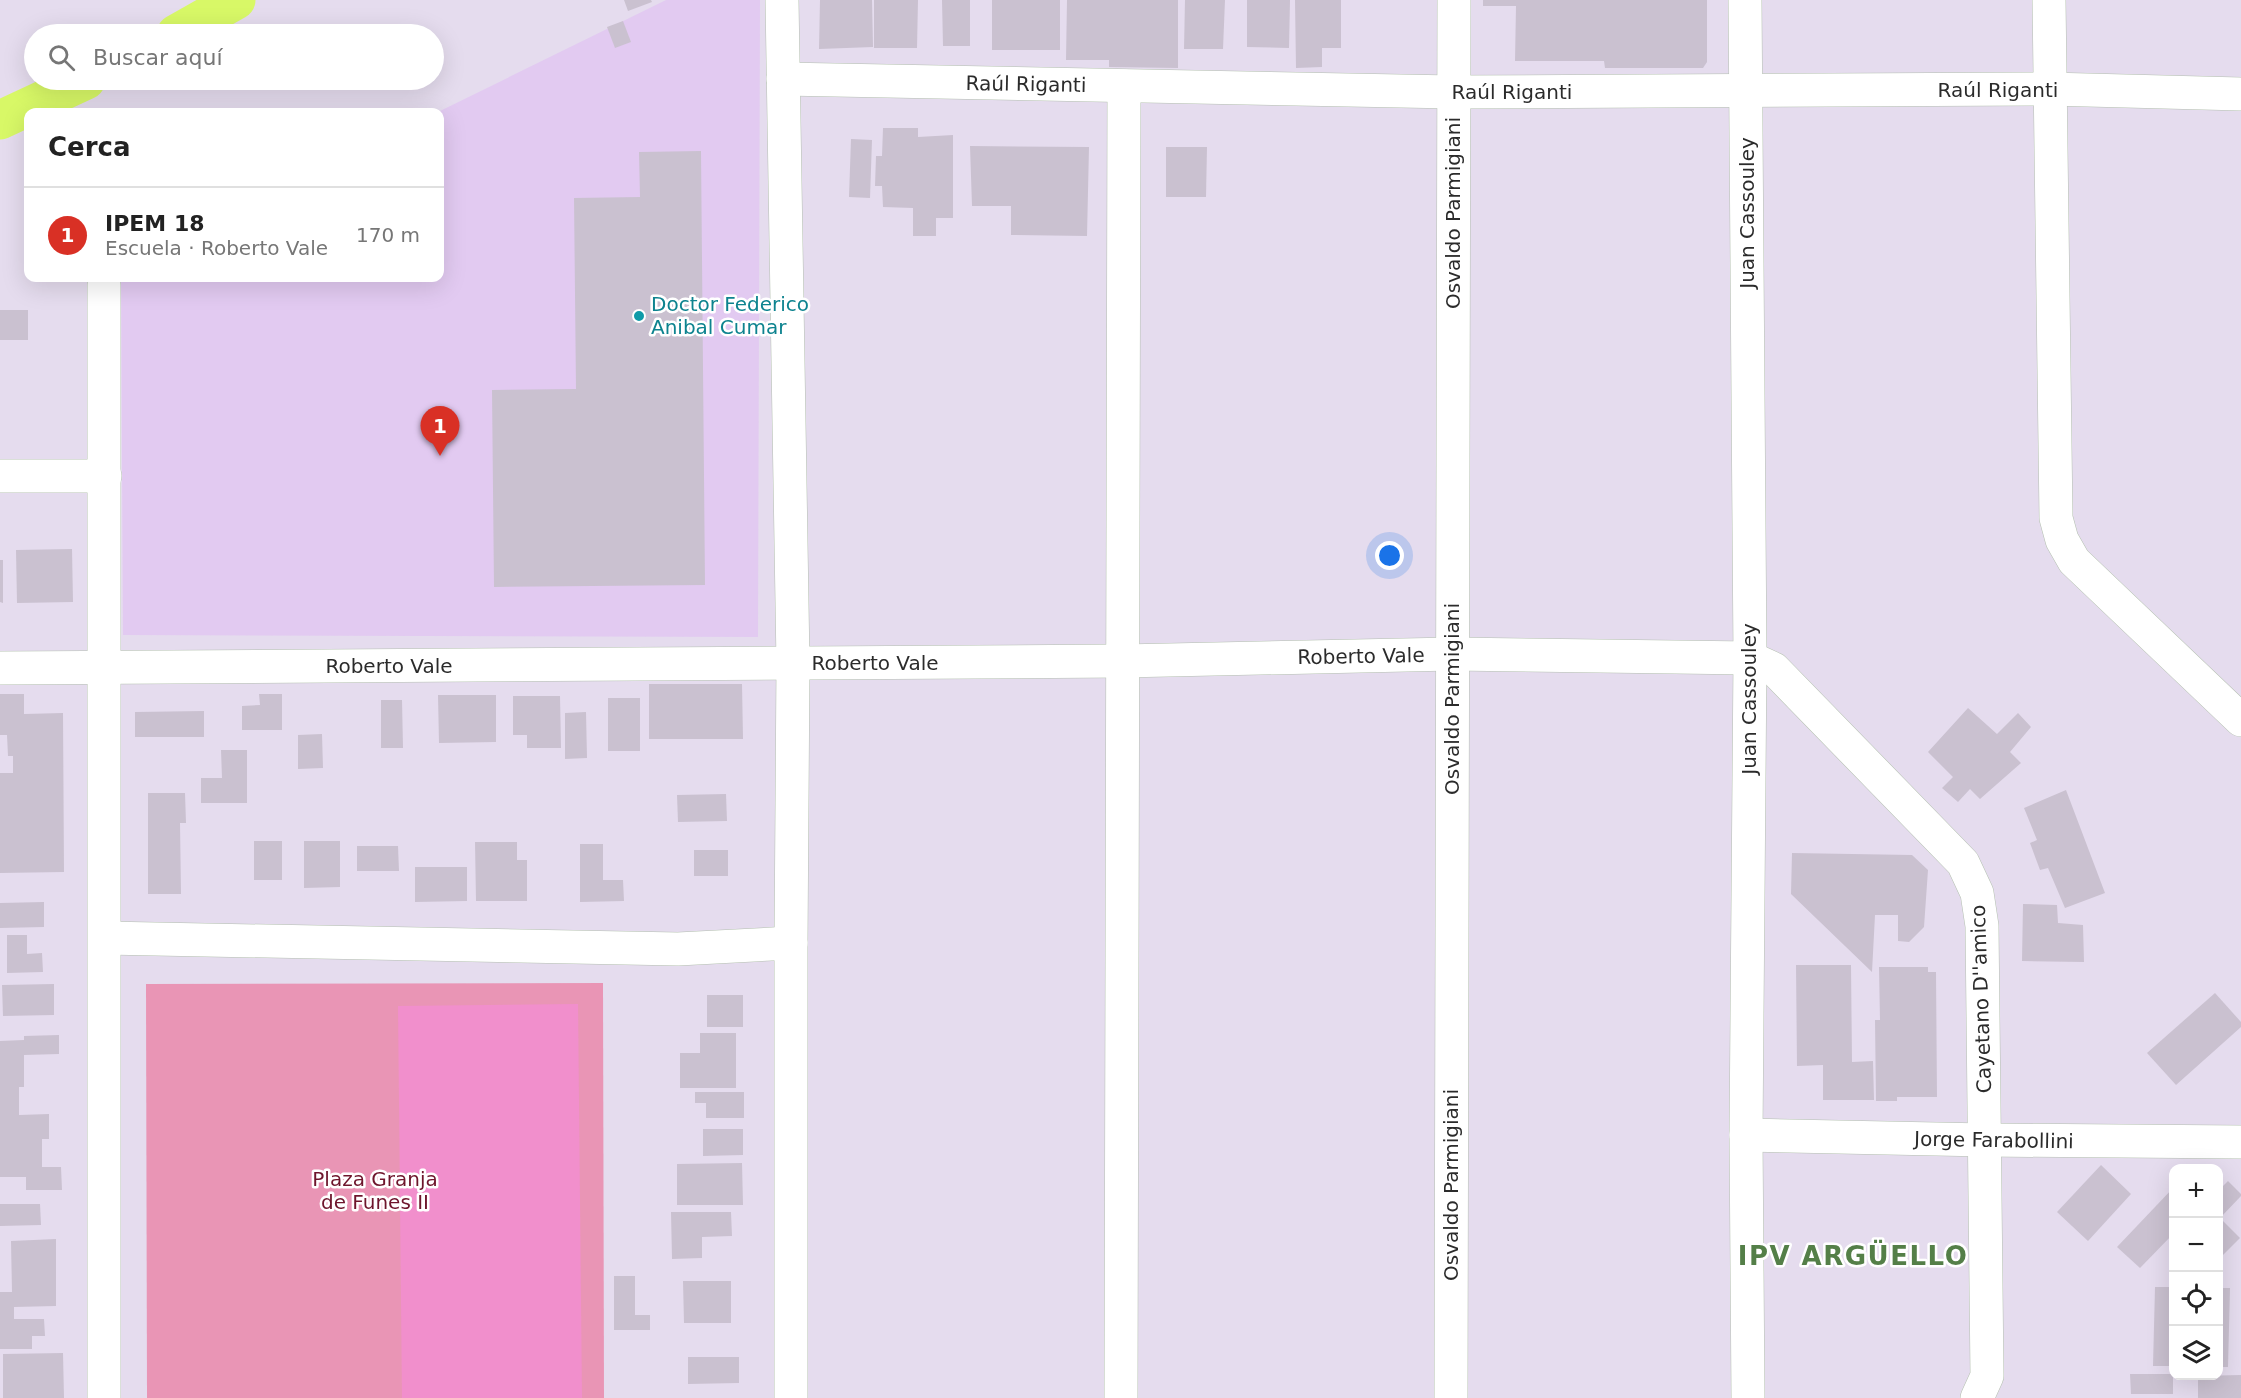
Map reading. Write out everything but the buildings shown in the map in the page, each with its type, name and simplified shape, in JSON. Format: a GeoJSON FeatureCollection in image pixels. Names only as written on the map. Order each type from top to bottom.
{"type":"FeatureCollection","features":[{"type":"Feature","properties":{"kind":"street"},"geometry":{"type":"LineString","coordinates":[[782,0],[794,663],[791,943],[791,1398]]}},
{"type":"Feature","properties":{"kind":"street","name":"Osvaldo Parmigiani"},"geometry":{"type":"LineString","coordinates":[[1451,1398],[1454,0]]}},
{"type":"Feature","properties":{"kind":"street","name":"Juan Cassouley"},"geometry":{"type":"LineString","coordinates":[[1745,0],[1750,658],[1746,1135],[1748,1398]]}},
{"type":"Feature","properties":{"kind":"street"},"geometry":{"type":"LineString","coordinates":[[2049,0],[2056,518],[2074,561],[2241,720]]}},
{"type":"Feature","properties":{"kind":"street","name":"Raúl Riganti"},"geometry":{"type":"LineString","coordinates":[[783,79],[1453,92],[2049,89],[2241,94]]}},
{"type":"Feature","properties":{"kind":"street"},"geometry":{"type":"LineString","coordinates":[[1121,1398],[1124,86]]}},
{"type":"Feature","properties":{"kind":"street"},"geometry":{"type":"LineString","coordinates":[[104,285],[104,1398]]}},
{"type":"Feature","properties":{"kind":"street"},"geometry":{"type":"LineString","coordinates":[[0,476],[105,476]]}},
{"type":"Feature","properties":{"kind":"street","name":"Roberto Vale"},"geometry":{"type":"LineString","coordinates":[[0,668],[1122,661],[1452,654],[1750,658]]}},
{"type":"Feature","properties":{"kind":"street","name":"Cayetano D''amico"},"geometry":{"type":"LineString","coordinates":[[1750,658],[1774,669],[1963,863],[1977,893],[1982,926],[1987,1376],[1977,1398]]}},
{"type":"Feature","properties":{"kind":"street"},"geometry":{"type":"LineString","coordinates":[[105,938],[678,949],[791,943]]}},
{"type":"Feature","properties":{"kind":"street","name":"Jorge Farabollini"},"geometry":{"type":"LineString","coordinates":[[1746,1135],[2241,1142]]}},
{"type":"Feature","properties":{"kind":"shaded area"},"geometry":{"type":"Polygon","coordinates":[[[666,0],[760,0],[758,637],[123,635],[121,282],[444,282],[444,109],[666,0]]]}},
{"type":"Feature","properties":{"kind":"shaded area"},"geometry":{"type":"Polygon","coordinates":[[[578,1004],[582,1398],[402,1398],[398,1006],[578,1004]]]}},
{"type":"Feature","properties":{"kind":"green space","name":"Plaza Granja de Funes II"},"geometry":{"type":"Polygon","coordinates":[[[603,983],[604,1398],[147,1398],[146,984],[603,983]]]}},
{"type":"Feature","properties":{"kind":"waterway"},"geometry":{"type":"LineString","coordinates":[[194,24],[236,0]]}},
{"type":"Feature","properties":{"kind":"waterway"},"geometry":{"type":"LineString","coordinates":[[26,108],[64,90]]}},
{"type":"Feature","properties":{"kind":"waterway"},"geometry":{"type":"LineString","coordinates":[[0,120],[24,109]]}},
{"type":"Feature","properties":{"kind":"place","name":"Doctor Federico Anibal Cumar"},"geometry":{"type":"Point","coordinates":[639,316]}},
{"type":"Feature","properties":{"kind":"place","name":"IPEM 18"},"geometry":{"type":"Point","coordinates":[440,456]}},
{"type":"Feature","properties":{"kind":"district","name":"IPV ARGÜELLO"},"geometry":{"type":"Point","coordinates":[1853,1256]}}]}
